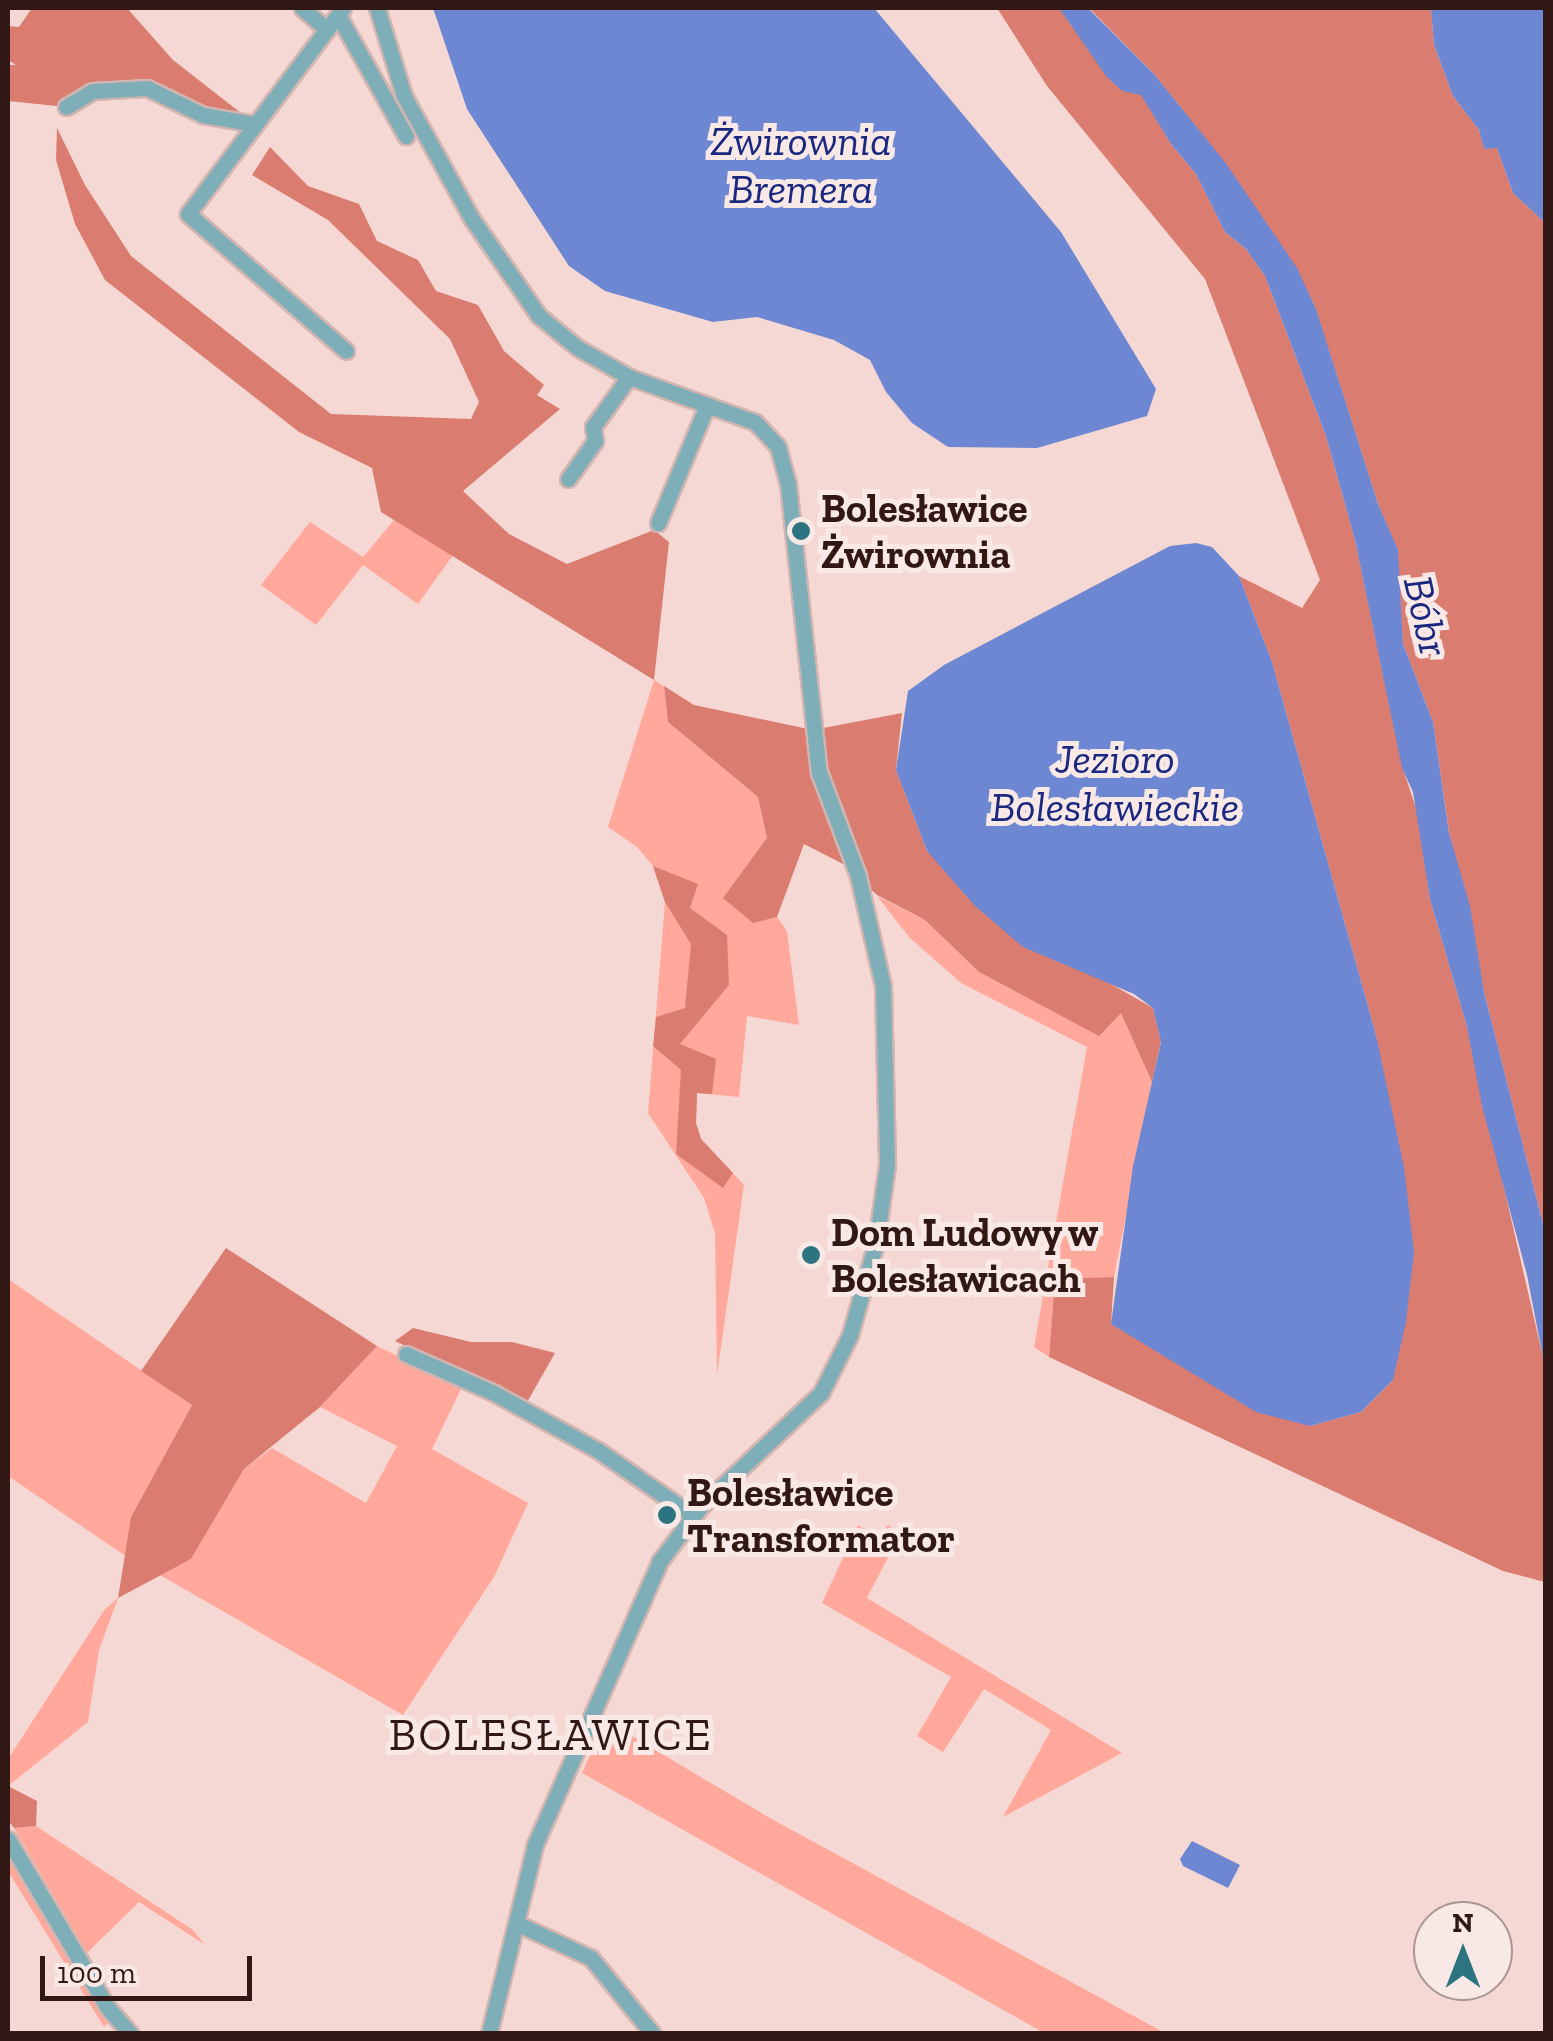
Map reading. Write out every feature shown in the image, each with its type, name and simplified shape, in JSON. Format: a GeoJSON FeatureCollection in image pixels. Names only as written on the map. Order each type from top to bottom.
{"type":"FeatureCollection","features":[{"type":"Feature","properties":{"kind":"street"},"geometry":{"type":"LineString","coordinates":[[302,8],[327,30]]}},
{"type":"Feature","properties":{"kind":"street"},"geometry":{"type":"LineString","coordinates":[[377,8],[404,96],[507,275],[556,332],[629,376],[755,422],[778,447],[784,466],[819,772],[858,876],[883,986],[888,1138],[876,1242],[839,1362],[820,1393],[692,1515],[660,1561],[595,1716],[547,1814],[527,1870],[489,2034]]}},
{"type":"Feature","properties":{"kind":"street"},"geometry":{"type":"LineString","coordinates":[[346,351],[188,214],[340,11],[406,136]]}},
{"type":"Feature","properties":{"kind":"street"},"geometry":{"type":"LineString","coordinates":[[66,106],[93,91],[147,88],[203,115],[234,124],[255,124]]}},
{"type":"Feature","properties":{"kind":"street"},"geometry":{"type":"LineString","coordinates":[[568,478],[595,441],[593,427],[629,376]]}},
{"type":"Feature","properties":{"kind":"street"},"geometry":{"type":"LineString","coordinates":[[658,523],[707,405]]}},
{"type":"Feature","properties":{"kind":"street"},"geometry":{"type":"LineString","coordinates":[[406,1354],[494,1393],[599,1451],[692,1515]]}},
{"type":"Feature","properties":{"kind":"street"},"geometry":{"type":"LineString","coordinates":[[8,1839],[108,2008],[131,2034]]}},
{"type":"Feature","properties":{"kind":"street"},"geometry":{"type":"LineString","coordinates":[[516,1924],[591,1958],[653,2034]]}},
{"type":"Feature","properties":{"kind":"shaded area"},"geometry":{"type":"Polygon","coordinates":[[[32,8],[127,8],[173,60],[255,124],[129,87],[66,107],[8,101],[8,65],[16,65],[8,60],[8,26],[19,27],[32,8]]]}},
{"type":"Feature","properties":{"kind":"shaded area"},"geometry":{"type":"Polygon","coordinates":[[[997,8],[1059,8],[1141,94],[1171,144],[1196,174],[1225,232],[1246,249],[1265,276],[1326,436],[1355,540],[1403,769],[1418,814],[1430,899],[1467,1027],[1545,1366],[1545,1582],[1503,1571],[1049,1357],[1055,1279],[1114,1277],[1111,1324],[1310,1426],[1361,1412],[1393,1380],[1376,1035],[1272,662],[1239,576],[1302,608],[1320,580],[1205,279],[1047,86],[997,8]]]}},
{"type":"Feature","properties":{"kind":"shaded area"},"geometry":{"type":"Polygon","coordinates":[[[1089,8],[1431,8],[1434,45],[1453,96],[1479,130],[1484,148],[1497,148],[1513,193],[1544,222],[1545,1232],[1484,992],[1449,832],[1433,722],[1403,644],[1397,550],[1378,504],[1315,307],[1296,268],[1224,162],[1153,73],[1089,8]]]}},
{"type":"Feature","properties":{"kind":"shaded area"},"geometry":{"type":"Polygon","coordinates":[[[57,128],[85,185],[131,256],[331,414],[471,419],[479,402],[450,339],[328,220],[252,175],[270,147],[308,186],[359,204],[377,241],[418,260],[436,291],[478,305],[504,351],[544,385],[537,395],[560,409],[463,491],[509,534],[567,564],[654,530],[669,542],[654,680],[381,512],[372,468],[299,432],[105,280],[75,224],[56,160],[57,128]]]}},
{"type":"Feature","properties":{"kind":"shaded area"},"geometry":{"type":"Polygon","coordinates":[[[394,520],[453,555],[418,604],[363,565],[316,625],[261,585],[310,522],[363,557],[394,520]]]}},
{"type":"Feature","properties":{"kind":"shaded area"},"geometry":{"type":"Polygon","coordinates":[[[654,680],[664,686],[668,722],[758,797],[767,837],[753,922],[777,917],[787,931],[799,1025],[747,1016],[739,1097],[697,1093],[696,1123],[701,1139],[744,1185],[717,1375],[715,1233],[704,1198],[648,1113],[665,902],[653,866],[637,847],[608,827],[654,680]]]}},
{"type":"Feature","properties":{"kind":"shaded area"},"geometry":{"type":"Polygon","coordinates":[[[664,686],[694,705],[813,730],[902,713],[896,770],[927,851],[1102,979],[1153,1008],[1161,1041],[1152,1082],[1121,1013],[1099,1036],[979,972],[925,920],[877,895],[843,864],[804,844],[777,917],[753,923],[723,898],[767,838],[758,797],[668,722],[664,686]]]}},
{"type":"Feature","properties":{"kind":"shaded area"},"geometry":{"type":"Polygon","coordinates":[[[653,866],[698,884],[690,908],[727,935],[729,985],[680,1044],[716,1059],[712,1094],[697,1093],[696,1123],[701,1139],[733,1173],[723,1188],[676,1154],[681,1070],[653,1046],[656,1017],[685,1008],[691,944],[665,902],[653,866]]]}},
{"type":"Feature","properties":{"kind":"shaded area"},"geometry":{"type":"Polygon","coordinates":[[[877,896],[925,920],[979,972],[1098,1035],[1121,1012],[1152,1082],[1114,1277],[1055,1280],[1049,1357],[1034,1347],[1087,1047],[961,983],[909,937],[877,896]]]}},
{"type":"Feature","properties":{"kind":"shaded area"},"geometry":{"type":"Polygon","coordinates":[[[226,1248],[377,1346],[320,1407],[244,1469],[191,1559],[118,1598],[131,1517],[192,1405],[141,1371],[226,1248]]]}},
{"type":"Feature","properties":{"kind":"shaded area"},"geometry":{"type":"Polygon","coordinates":[[[8,1279],[192,1405],[131,1517],[127,1557],[8,1476],[8,1279]]]}},
{"type":"Feature","properties":{"kind":"shaded area"},"geometry":{"type":"Polygon","coordinates":[[[413,1328],[471,1342],[512,1342],[555,1353],[526,1404],[395,1341],[413,1328]]]}},
{"type":"Feature","properties":{"kind":"shaded area"},"geometry":{"type":"Polygon","coordinates":[[[377,1346],[462,1387],[432,1449],[528,1503],[494,1577],[403,1715],[160,1575],[191,1559],[244,1469],[272,1448],[366,1503],[397,1446],[320,1407],[377,1346]]]}},
{"type":"Feature","properties":{"kind":"shaded area"},"geometry":{"type":"Polygon","coordinates":[[[858,1525],[878,1538],[888,1525],[899,1536],[867,1598],[1122,1753],[1003,1817],[1051,1730],[984,1689],[943,1752],[917,1736],[951,1677],[822,1603],[858,1525]]]}},
{"type":"Feature","properties":{"kind":"shaded area"},"geometry":{"type":"Polygon","coordinates":[[[118,1598],[99,1650],[88,1722],[8,1786],[8,1759],[105,1609],[118,1598]]]}},
{"type":"Feature","properties":{"kind":"shaded area"},"geometry":{"type":"Polygon","coordinates":[[[605,1720],[768,1817],[1165,2033],[1044,2033],[582,1773],[605,1720]]]}},
{"type":"Feature","properties":{"kind":"shaded area"},"geometry":{"type":"Polygon","coordinates":[[[8,1786],[37,1801],[36,1826],[14,1828],[8,1820],[8,1786]]]}},
{"type":"Feature","properties":{"kind":"shaded area"},"geometry":{"type":"Polygon","coordinates":[[[36,1826],[193,1930],[204,1944],[139,1902],[87,1953],[14,1828],[36,1826]]]}},
{"type":"Feature","properties":{"kind":"shaded area"},"geometry":{"type":"Polygon","coordinates":[[[8,1851],[109,2022],[104,2027],[8,1871],[8,1851]]]}},
{"type":"Feature","properties":{"kind":"water","name":"Żwirownia Bremera"},"geometry":{"type":"Polygon","coordinates":[[[433,8],[874,8],[1061,232],[1156,389],[1147,416],[1037,448],[948,447],[912,423],[886,392],[870,360],[834,340],[757,317],[713,322],[605,291],[569,266],[467,109],[433,8]]]}},
{"type":"Feature","properties":{"kind":"water"},"geometry":{"type":"Polygon","coordinates":[[[1059,8],[1088,8],[1153,73],[1225,162],[1297,268],[1316,309],[1378,504],[1398,550],[1403,644],[1433,722],[1449,833],[1470,906],[1484,992],[1545,1232],[1545,1368],[1527,1275],[1482,1106],[1467,1027],[1430,899],[1413,792],[1402,768],[1355,540],[1326,436],[1265,276],[1246,249],[1225,232],[1196,174],[1171,144],[1141,95],[1122,91],[1106,76],[1059,8]]]}},
{"type":"Feature","properties":{"kind":"water"},"geometry":{"type":"Polygon","coordinates":[[[1431,8],[1545,8],[1545,238],[1544,222],[1513,193],[1497,148],[1484,149],[1479,130],[1453,96],[1434,45],[1431,8]]]}},
{"type":"Feature","properties":{"kind":"water","name":"Jezioro Bolesławieckie"},"geometry":{"type":"Polygon","coordinates":[[[1196,543],[1212,547],[1239,576],[1272,662],[1376,1035],[1404,1167],[1414,1252],[1406,1322],[1393,1380],[1361,1412],[1310,1426],[1256,1412],[1111,1324],[1133,1166],[1161,1042],[1153,1008],[1134,994],[1023,947],[974,905],[927,851],[896,770],[908,691],[944,665],[1170,546],[1196,543]]]}},
{"type":"Feature","properties":{"kind":"water"},"geometry":{"type":"Polygon","coordinates":[[[1192,1841],[1240,1865],[1228,1888],[1183,1866],[1180,1859],[1192,1841]]]}},
{"type":"Feature","properties":{"kind":"place","name":"Bolesławice Żwirownia"},"geometry":{"type":"Point","coordinates":[801,531]}},
{"type":"Feature","properties":{"kind":"place","name":"Dom Ludowy w Bolesławicach"},"geometry":{"type":"Point","coordinates":[811,1255]}},
{"type":"Feature","properties":{"kind":"place","name":"Bolesławice Transformator"},"geometry":{"type":"Point","coordinates":[667,1515]}},
{"type":"Feature","properties":{"kind":"district","name":"BOLESŁAWICE"},"geometry":{"type":"Point","coordinates":[551,1736]}},
{"type":"Feature","properties":{"kind":"water label","name":"Bóbr"},"geometry":{"type":"Point","coordinates":[1426,616]}}]}
